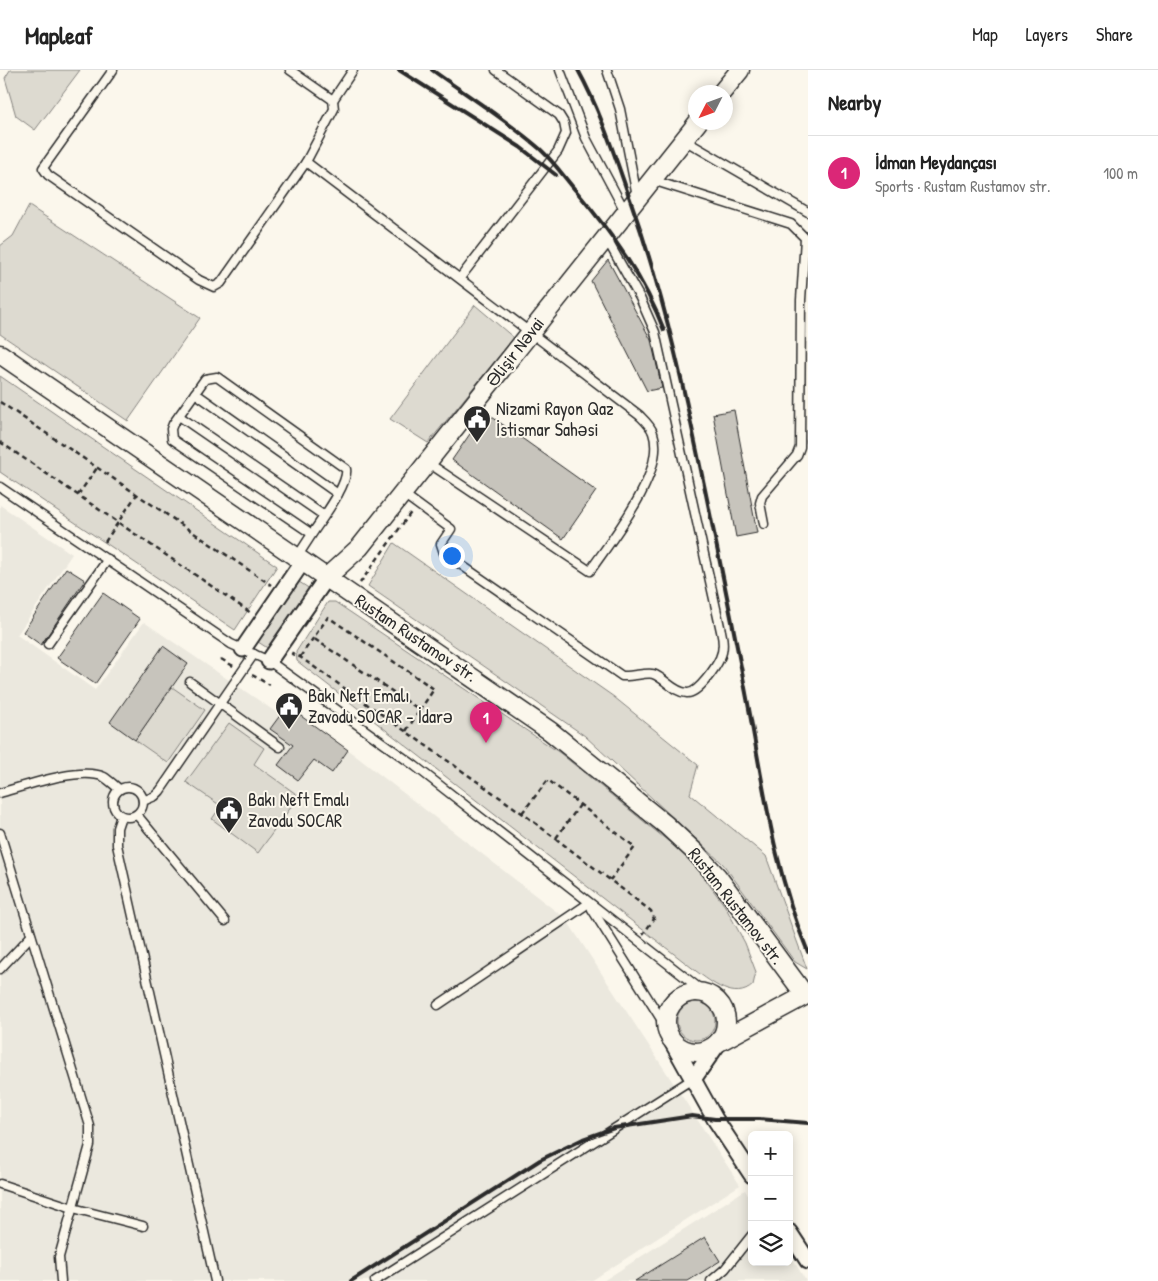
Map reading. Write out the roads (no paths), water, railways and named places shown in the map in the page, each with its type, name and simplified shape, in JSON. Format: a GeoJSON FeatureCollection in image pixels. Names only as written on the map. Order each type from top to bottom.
{"type":"FeatureCollection","features":[{"type":"Feature","properties":{"kind":"street"},"geometry":{"type":"LineString","coordinates":[[728,85],[740,70]]}},
{"type":"Feature","properties":{"kind":"street","name":"Əlişir Nəvai"},"geometry":{"type":"LineString","coordinates":[[327,577],[360,547],[692,130]]}},
{"type":"Feature","properties":{"kind":"street","name":"Rustam Rustamov str."},"geometry":{"type":"LineString","coordinates":[[0,354],[533,718],[666,825],[711,869],[807,994]]}},
{"type":"Feature","properties":{"kind":"street"},"geometry":{"type":"LineString","coordinates":[[249,652],[300,559]]}},
{"type":"Feature","properties":{"kind":"street"},"geometry":{"type":"LineString","coordinates":[[269,661],[327,577]]}},
{"type":"Feature","properties":{"kind":"street"},"geometry":{"type":"LineString","coordinates":[[694,1078],[725,1031],[726,1019],[723,1007],[715,998],[704,992],[692,991],[676,999],[666,1014],[668,1032],[715,1119],[748,1169]]}},
{"type":"Feature","properties":{"kind":"street"},"geometry":{"type":"LineString","coordinates":[[668,1032],[683,1049],[699,1052],[710,1049],[719,1042],[807,994]]}},
{"type":"Feature","properties":{"kind":"street"},"geometry":{"type":"LineString","coordinates":[[793,1238],[808,1261]]}},
{"type":"Feature","properties":{"kind":"lane"},"geometry":{"type":"LineString","coordinates":[[112,70],[43,168],[48,176],[199,280],[214,287],[221,283],[306,162],[334,109],[333,100],[353,70]]}},
{"type":"Feature","properties":{"kind":"lane"},"geometry":{"type":"LineString","coordinates":[[290,70],[333,100]]}},
{"type":"Feature","properties":{"kind":"lane"},"geometry":{"type":"LineString","coordinates":[[460,278],[547,168],[564,142],[566,133],[564,123],[558,115],[496,70]]}},
{"type":"Feature","properties":{"kind":"lane"},"geometry":{"type":"LineString","coordinates":[[560,70],[586,138],[626,213]]}},
{"type":"Feature","properties":{"kind":"lane"},"geometry":{"type":"LineString","coordinates":[[607,70],[620,109],[637,198]]}},
{"type":"Feature","properties":{"kind":"lane"},"geometry":{"type":"LineString","coordinates":[[684,140],[808,212]]}},
{"type":"Feature","properties":{"kind":"lane"},"geometry":{"type":"LineString","coordinates":[[306,162],[639,415],[654,433],[654,464],[642,494],[590,571],[427,462]]}},
{"type":"Feature","properties":{"kind":"lane"},"geometry":{"type":"LineString","coordinates":[[652,180],[791,224],[805,238],[802,300],[800,447],[797,455],[762,496],[760,502],[764,524]]}},
{"type":"Feature","properties":{"kind":"lane"},"geometry":{"type":"LineString","coordinates":[[402,493],[452,528],[441,544],[444,553],[622,676],[635,677],[642,674],[653,674],[669,686],[685,693],[691,693],[700,688],[721,657],[723,639],[655,332],[640,298],[606,238]]}},
{"type":"Feature","properties":{"kind":"lane"},"geometry":{"type":"LineString","coordinates":[[300,559],[323,515],[338,494],[347,474],[343,464],[217,377],[205,379],[170,429],[172,439],[312,534]]}},
{"type":"Feature","properties":{"kind":"lane"},"geometry":{"type":"LineString","coordinates":[[195,393],[338,494]]}},
{"type":"Feature","properties":{"kind":"lane"},"geometry":{"type":"LineString","coordinates":[[178,416],[323,515]]}},
{"type":"Feature","properties":{"kind":"lane"},"geometry":{"type":"LineString","coordinates":[[0,487],[231,644],[269,661],[415,766],[704,992]]}},
{"type":"Feature","properties":{"kind":"lane"},"geometry":{"type":"LineString","coordinates":[[48,644],[108,559]]}},
{"type":"Feature","properties":{"kind":"lane"},"geometry":{"type":"LineString","coordinates":[[143,801],[155,796],[160,791],[220,704],[249,652]]}},
{"type":"Feature","properties":{"kind":"lane"},"geometry":{"type":"LineString","coordinates":[[190,682],[280,747]]}},
{"type":"Feature","properties":{"kind":"lane"},"geometry":{"type":"LineString","coordinates":[[0,793],[70,776],[92,774],[104,777],[119,789]]}},
{"type":"Feature","properties":{"kind":"lane"},"geometry":{"type":"LineString","coordinates":[[129,787],[134,788],[142,796],[143,801],[143,806],[132,817],[121,816],[112,803],[119,789],[129,787]]}},
{"type":"Feature","properties":{"kind":"lane"},"geometry":{"type":"LineString","coordinates":[[136,814],[225,921]]}},
{"type":"Feature","properties":{"kind":"lane"},"geometry":{"type":"LineString","coordinates":[[121,816],[117,828],[117,845],[215,1281]]}},
{"type":"Feature","properties":{"kind":"lane"},"geometry":{"type":"LineString","coordinates":[[0,833],[90,1126],[90,1145],[59,1257],[60,1281]]}},
{"type":"Feature","properties":{"kind":"lane"},"geometry":{"type":"LineString","coordinates":[[438,1005],[589,903]]}},
{"type":"Feature","properties":{"kind":"lane"},"geometry":{"type":"LineString","coordinates":[[589,903],[668,1032]]}},
{"type":"Feature","properties":{"kind":"lane"},"geometry":{"type":"LineString","coordinates":[[0,968],[31,936]]}},
{"type":"Feature","properties":{"kind":"lane"},"geometry":{"type":"LineString","coordinates":[[375,1281],[694,1078]]}},
{"type":"Feature","properties":{"kind":"lane"},"geometry":{"type":"LineString","coordinates":[[0,1184],[73,1208],[144,1226]]}},
{"type":"Feature","properties":{"kind":"lane"},"geometry":{"type":"LineString","coordinates":[[711,1281],[725,1268],[748,1240]]}},
{"type":"Feature","properties":{"kind":"railway"},"geometry":{"type":"LineString","coordinates":[[399,70],[520,147],[556,175]]}},
{"type":"Feature","properties":{"kind":"railway"},"geometry":{"type":"LineString","coordinates":[[432,70],[514,128],[550,159],[603,224],[626,258],[647,293],[664,330]]}},
{"type":"Feature","properties":{"kind":"railway"},"geometry":{"type":"LineString","coordinates":[[578,70],[601,118],[643,239],[665,314],[700,466],[737,646],[777,857],[796,921],[808,952]]}},
{"type":"Feature","properties":{"kind":"railway"},"geometry":{"type":"LineString","coordinates":[[351,1281],[540,1160],[583,1139],[614,1128],[692,1116],[715,1119],[759,1119],[808,1123]]}},
{"type":"Feature","properties":{"kind":"place","name":"Nizami Rayon Qaz İstismar Sahəsi"},"geometry":{"type":"Point","coordinates":[477,443]}},
{"type":"Feature","properties":{"kind":"place","name":"Bakı Neft Emalı Zavodu SOCAR - İdarə"},"geometry":{"type":"Point","coordinates":[289,730]}},
{"type":"Feature","properties":{"kind":"place","name":"İdman Meydançası"},"geometry":{"type":"Point","coordinates":[486,743]}},
{"type":"Feature","properties":{"kind":"place","name":"Bakı Neft Emalı Zavodu SOCAR"},"geometry":{"type":"Point","coordinates":[229,834]}}]}
